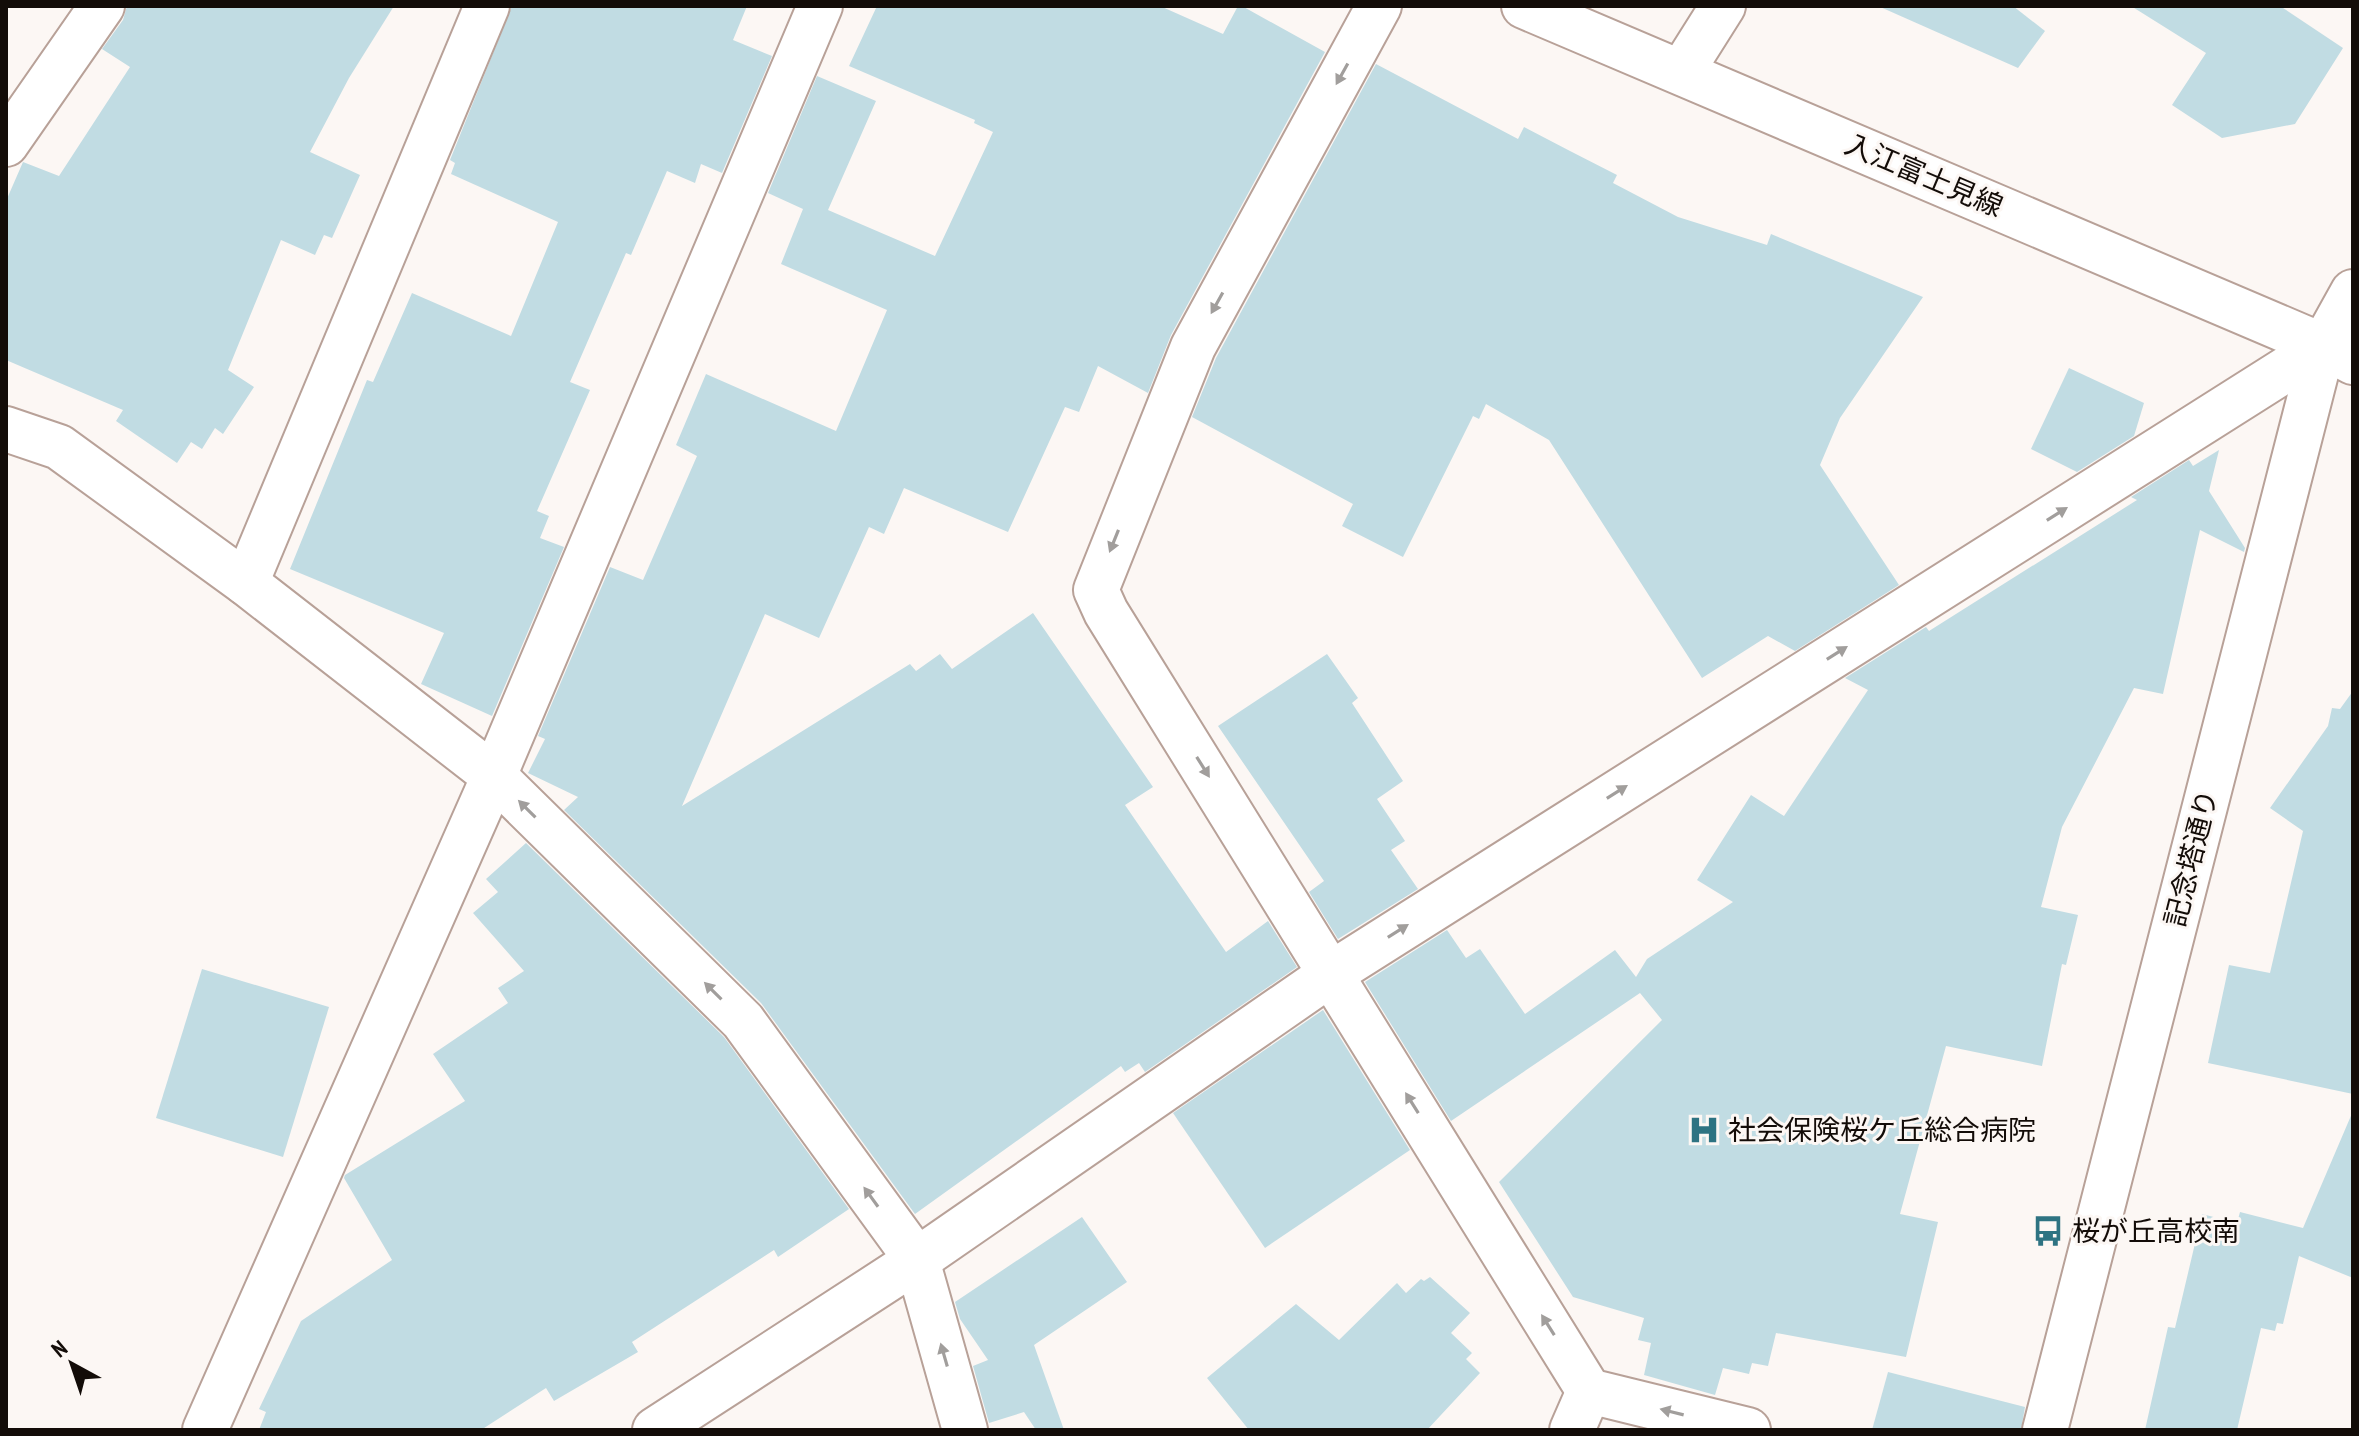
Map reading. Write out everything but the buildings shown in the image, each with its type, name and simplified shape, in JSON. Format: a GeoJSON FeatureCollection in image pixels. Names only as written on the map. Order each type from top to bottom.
{"type":"FeatureCollection","features":[{"type":"Feature","properties":{"kind":"street"},"geometry":{"type":"LineString","coordinates":[[6,144],[102,6]]}},
{"type":"Feature","properties":{"kind":"street"},"geometry":{"type":"LineString","coordinates":[[246,583],[487,6]]}},
{"type":"Feature","properties":{"kind":"street"},"geometry":{"type":"LineString","coordinates":[[205,1430],[494,776],[820,6]]}},
{"type":"Feature","properties":{"kind":"street"},"geometry":{"type":"LineString","coordinates":[[1379,6],[1193,347],[1096,590],[1106,612],[1332,973],[1580,1411],[1748,1430]]}},
{"type":"Feature","properties":{"kind":"street","name":"入江富士見線"},"geometry":{"type":"LineString","coordinates":[[1524,6],[2338,354]]}},
{"type":"Feature","properties":{"kind":"street"},"geometry":{"type":"LineString","coordinates":[[1682,71],[1723,6]]}},
{"type":"Feature","properties":{"kind":"street","name":"記念塔通り"},"geometry":{"type":"LineString","coordinates":[[2045,1430],[2353,292]]}},
{"type":"Feature","properties":{"kind":"street"},"geometry":{"type":"LineString","coordinates":[[655,1430],[917,1260],[1332,973],[2338,354]]}},
{"type":"Feature","properties":{"kind":"street"},"geometry":{"type":"LineString","coordinates":[[6,429],[59,447],[246,583],[494,776],[743,1021],[917,1260],[965,1430]]}},
{"type":"Feature","properties":{"kind":"place","name":"社会保険桜ケ丘総合病院"},"geometry":{"type":"Point","coordinates":[1704,1130]}},
{"type":"Feature","properties":{"kind":"place","name":"桜が丘高校南"},"geometry":{"type":"Point","coordinates":[2048,1231]}}]}
